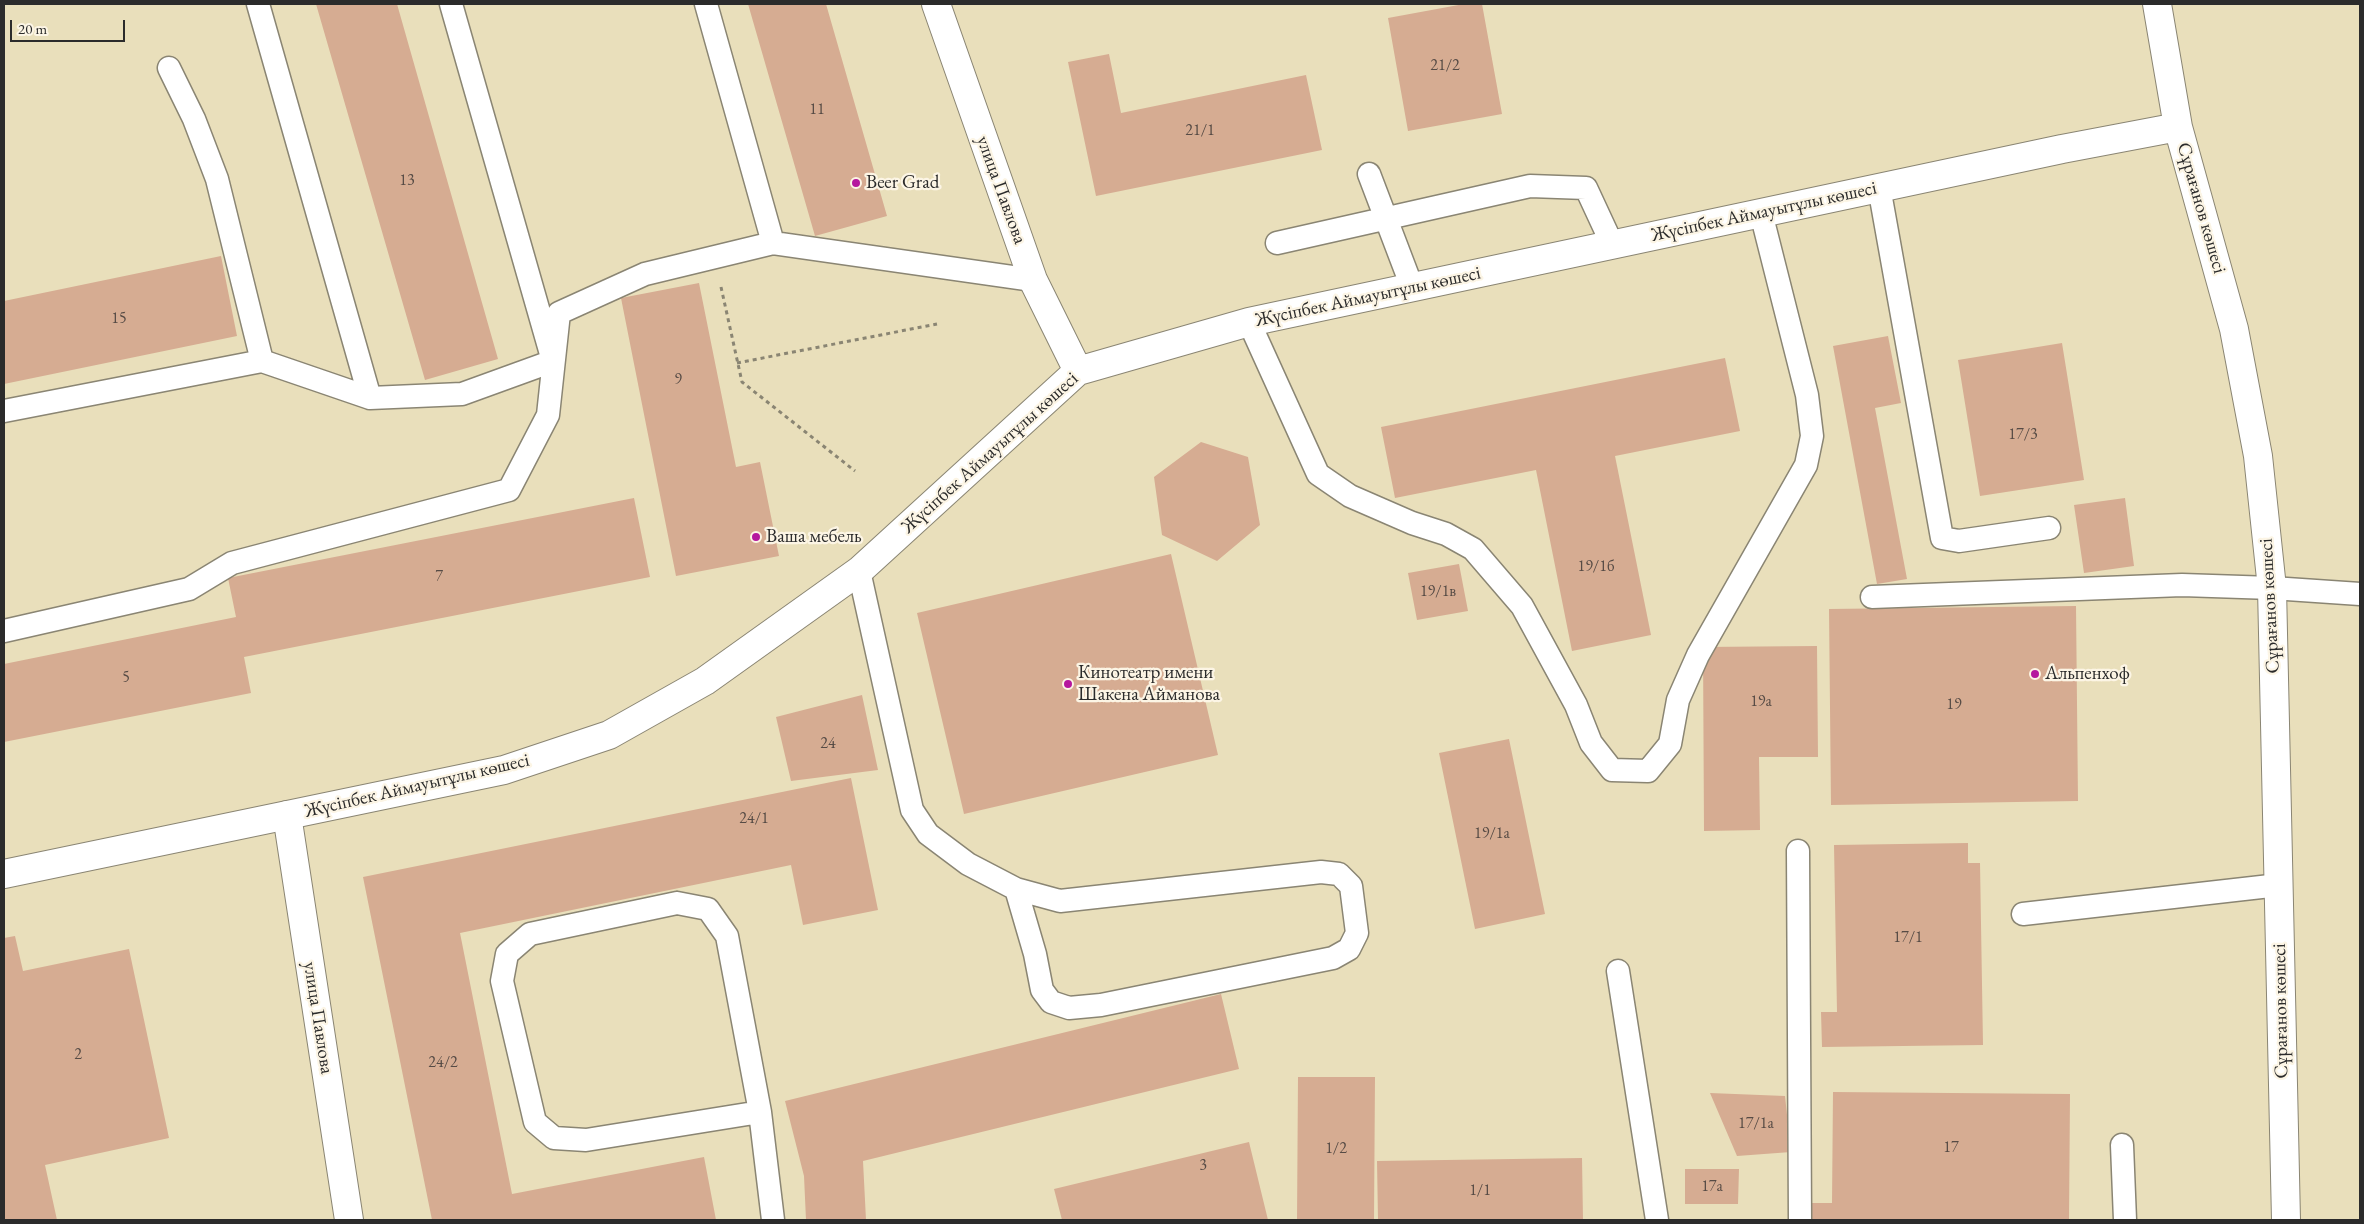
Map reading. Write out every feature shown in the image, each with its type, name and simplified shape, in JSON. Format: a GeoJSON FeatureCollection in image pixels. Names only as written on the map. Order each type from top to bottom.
{"type":"FeatureCollection","features":[{"type":"Feature","properties":{"kind":"street","name":"улица Павлова"},"geometry":{"type":"LineString","coordinates":[[936,4],[1033,280],[1078,371]]}},
{"type":"Feature","properties":{"kind":"street","name":"Сұрағанов көшесі"},"geometry":{"type":"LineString","coordinates":[[2157,4],[2178,127],[2234,329],[2258,456],[2272,588],[2286,1220]]}},
{"type":"Feature","properties":{"kind":"street","name":"Жүсіпбек Аймауытұлы көшесі"},"geometry":{"type":"LineString","coordinates":[[4,874],[504,770],[609,735],[705,681],[859,571],[1078,371],[1249,322],[1879,187],[2178,127]]}},
{"type":"Feature","properties":{"kind":"street","name":"улица Павлова"},"geometry":{"type":"LineString","coordinates":[[287,816],[349,1220]]}},
{"type":"Feature","properties":{"kind":"lane"},"geometry":{"type":"LineString","coordinates":[[258,4],[370,398]]}},
{"type":"Feature","properties":{"kind":"lane"},"geometry":{"type":"LineString","coordinates":[[451,4],[554,362]]}},
{"type":"Feature","properties":{"kind":"lane"},"geometry":{"type":"LineString","coordinates":[[706,4],[773,243]]}},
{"type":"Feature","properties":{"kind":"lane"},"geometry":{"type":"LineString","coordinates":[[168,68],[194,120],[217,179],[262,361]]}},
{"type":"Feature","properties":{"kind":"lane"},"geometry":{"type":"LineString","coordinates":[[1369,174],[1412,287]]}},
{"type":"Feature","properties":{"kind":"lane"},"geometry":{"type":"LineString","coordinates":[[1277,243],[1530,186],[1586,188],[1612,244]]}},
{"type":"Feature","properties":{"kind":"lane"},"geometry":{"type":"LineString","coordinates":[[1879,187],[1942,538],[1959,541],[2050,528]]}},
{"type":"Feature","properties":{"kind":"lane"},"geometry":{"type":"LineString","coordinates":[[1249,322],[1318,474],[1350,496],[1412,523],[1446,534],[1473,549],[1522,606],[1576,705],[1591,743],[1612,770],[1648,771],[1670,744],[1678,700],[1698,655],[1806,465],[1812,436],[1807,395],[1760,213]]}},
{"type":"Feature","properties":{"kind":"lane"},"geometry":{"type":"LineString","coordinates":[[4,631],[189,589],[232,563],[509,490],[548,415],[558,313],[645,274],[773,243],[1033,280]]}},
{"type":"Feature","properties":{"kind":"lane"},"geometry":{"type":"LineString","coordinates":[[4,412],[262,361],[370,398],[462,394],[554,362]]}},
{"type":"Feature","properties":{"kind":"lane"},"geometry":{"type":"LineString","coordinates":[[859,571],[912,810],[928,834],[968,864],[1016,889],[1060,900],[1321,872],[1339,874],[1351,886],[1357,933],[1349,949],[1334,958],[1101,1005],[1069,1008],[1051,1002],[1042,990],[1036,954],[1016,889]]}},
{"type":"Feature","properties":{"kind":"lane"},"geometry":{"type":"LineString","coordinates":[[1872,597],[2182,585],[2272,588],[2360,594]]}},
{"type":"Feature","properties":{"kind":"lane"},"geometry":{"type":"LineString","coordinates":[[1798,851],[1800,1220]]}},
{"type":"Feature","properties":{"kind":"lane"},"geometry":{"type":"LineString","coordinates":[[2023,914],[2279,885]]}},
{"type":"Feature","properties":{"kind":"lane"},"geometry":{"type":"LineString","coordinates":[[760,1112],[586,1140],[554,1138],[535,1122],[502,981],[507,954],[530,934],[677,903],[708,909],[727,936],[760,1112],[773,1220]]}},
{"type":"Feature","properties":{"kind":"lane"},"geometry":{"type":"LineString","coordinates":[[1618,971],[1657,1220]]}},
{"type":"Feature","properties":{"kind":"lane"},"geometry":{"type":"LineString","coordinates":[[2122,1144],[2125,1220]]}},
{"type":"Feature","properties":{"kind":"path"},"geometry":{"type":"LineString","coordinates":[[715,257],[742,382],[855,471]]}},
{"type":"Feature","properties":{"kind":"path"},"geometry":{"type":"LineString","coordinates":[[737,363],[937,324]]}},
{"type":"Feature","properties":{"kind":"building"},"geometry":{"type":"Polygon","coordinates":[[[316,4],[397,4],[498,359],[425,380],[316,4]]]}},
{"type":"Feature","properties":{"kind":"building"},"geometry":{"type":"Polygon","coordinates":[[[748,4],[826,4],[887,216],[815,236],[748,4]]]}},
{"type":"Feature","properties":{"kind":"building"},"geometry":{"type":"Polygon","coordinates":[[[1464,4],[1482,4],[1502,114],[1408,131],[1388,18],[1464,4]]]}},
{"type":"Feature","properties":{"kind":"building"},"geometry":{"type":"Polygon","coordinates":[[[1109,54],[1121,113],[1306,75],[1322,150],[1096,196],[1068,62],[1109,54]]]}},
{"type":"Feature","properties":{"kind":"building"},"geometry":{"type":"Polygon","coordinates":[[[221,256],[237,336],[4,384],[4,301],[221,256]]]}},
{"type":"Feature","properties":{"kind":"building"},"geometry":{"type":"Polygon","coordinates":[[[699,283],[736,467],[760,462],[779,556],[676,576],[621,298],[699,283]]]}},
{"type":"Feature","properties":{"kind":"building"},"geometry":{"type":"Polygon","coordinates":[[[1888,336],[1901,403],[1875,408],[1907,579],[1877,584],[1833,346],[1888,336]]]}},
{"type":"Feature","properties":{"kind":"building"},"geometry":{"type":"Polygon","coordinates":[[[2062,343],[2084,480],[1980,496],[1958,360],[2062,343]]]}},
{"type":"Feature","properties":{"kind":"building"},"geometry":{"type":"Polygon","coordinates":[[[1725,358],[1740,431],[1615,456],[1651,635],[1572,651],[1536,470],[1395,498],[1381,427],[1725,358]]]}},
{"type":"Feature","properties":{"kind":"building"},"geometry":{"type":"Polygon","coordinates":[[[1201,442],[1248,457],[1260,525],[1217,561],[1162,535],[1154,477],[1201,442]]]}},
{"type":"Feature","properties":{"kind":"building"},"geometry":{"type":"Polygon","coordinates":[[[634,498],[650,577],[244,657],[251,693],[4,742],[4,664],[236,617],[228,578],[634,498]]]}},
{"type":"Feature","properties":{"kind":"building"},"geometry":{"type":"Polygon","coordinates":[[[2125,498],[2134,566],[2084,573],[2074,505],[2125,498]]]}},
{"type":"Feature","properties":{"kind":"building","name":"Кинотеатр имени Шакена Айманова"},"geometry":{"type":"Polygon","coordinates":[[[1171,554],[1218,755],[964,814],[917,613],[1171,554]]]}},
{"type":"Feature","properties":{"kind":"building"},"geometry":{"type":"Polygon","coordinates":[[[1459,564],[1468,611],[1417,620],[1408,573],[1459,564]]]}},
{"type":"Feature","properties":{"kind":"building"},"geometry":{"type":"Polygon","coordinates":[[[2076,606],[2078,801],[1831,805],[1829,609],[2076,606]]]}},
{"type":"Feature","properties":{"kind":"building"},"geometry":{"type":"Polygon","coordinates":[[[1817,646],[1818,757],[1759,757],[1760,830],[1704,831],[1703,647],[1817,646]]]}},
{"type":"Feature","properties":{"kind":"building"},"geometry":{"type":"Polygon","coordinates":[[[862,695],[878,770],[791,781],[776,717],[862,695]]]}},
{"type":"Feature","properties":{"kind":"building"},"geometry":{"type":"Polygon","coordinates":[[[1509,739],[1545,914],[1475,929],[1439,753],[1509,739]]]}},
{"type":"Feature","properties":{"kind":"building"},"geometry":{"type":"Polygon","coordinates":[[[851,778],[878,910],[803,925],[791,865],[460,933],[512,1194],[704,1157],[716,1220],[432,1220],[363,877],[851,778]]]}},
{"type":"Feature","properties":{"kind":"building"},"geometry":{"type":"Polygon","coordinates":[[[1968,843],[1968,863],[1980,863],[1983,1045],[1822,1047],[1821,1012],[1837,1012],[1834,845],[1968,843]]]}},
{"type":"Feature","properties":{"kind":"building"},"geometry":{"type":"Polygon","coordinates":[[[15,936],[23,971],[129,949],[169,1138],[45,1165],[57,1220],[4,1220],[4,938],[15,936]]]}},
{"type":"Feature","properties":{"kind":"building"},"geometry":{"type":"Polygon","coordinates":[[[1221,994],[1239,1069],[863,1161],[866,1220],[806,1220],[804,1176],[785,1101],[1221,994]]]}},
{"type":"Feature","properties":{"kind":"building"},"geometry":{"type":"Polygon","coordinates":[[[1298,1077],[1375,1077],[1374,1220],[1297,1220],[1298,1077]]]}},
{"type":"Feature","properties":{"kind":"building"},"geometry":{"type":"Polygon","coordinates":[[[1833,1092],[2070,1094],[2069,1220],[1806,1220],[1806,1203],[1832,1203],[1833,1092]]]}},
{"type":"Feature","properties":{"kind":"building"},"geometry":{"type":"Polygon","coordinates":[[[1710,1093],[1785,1096],[1791,1152],[1737,1156],[1710,1093]]]}},
{"type":"Feature","properties":{"kind":"building"},"geometry":{"type":"Polygon","coordinates":[[[1249,1142],[1268,1220],[1062,1220],[1054,1189],[1249,1142]]]}},
{"type":"Feature","properties":{"kind":"building"},"geometry":{"type":"Polygon","coordinates":[[[1582,1158],[1583,1220],[1378,1220],[1377,1161],[1582,1158]]]}},
{"type":"Feature","properties":{"kind":"building"},"geometry":{"type":"Polygon","coordinates":[[[1685,1169],[1739,1169],[1738,1204],[1685,1204],[1685,1169]]]}},
{"type":"Feature","properties":{"kind":"place","name":"Beer Grad"},"geometry":{"type":"Point","coordinates":[856,183]}},
{"type":"Feature","properties":{"kind":"place","name":"Ваша мебель"},"geometry":{"type":"Point","coordinates":[756,537]}},
{"type":"Feature","properties":{"kind":"place","name":"Альпенхоф"},"geometry":{"type":"Point","coordinates":[2035,674]}},
{"type":"Feature","properties":{"kind":"place","name":"Кинотеатр имени Шакена Айманова"},"geometry":{"type":"Point","coordinates":[1068,684]}}]}
